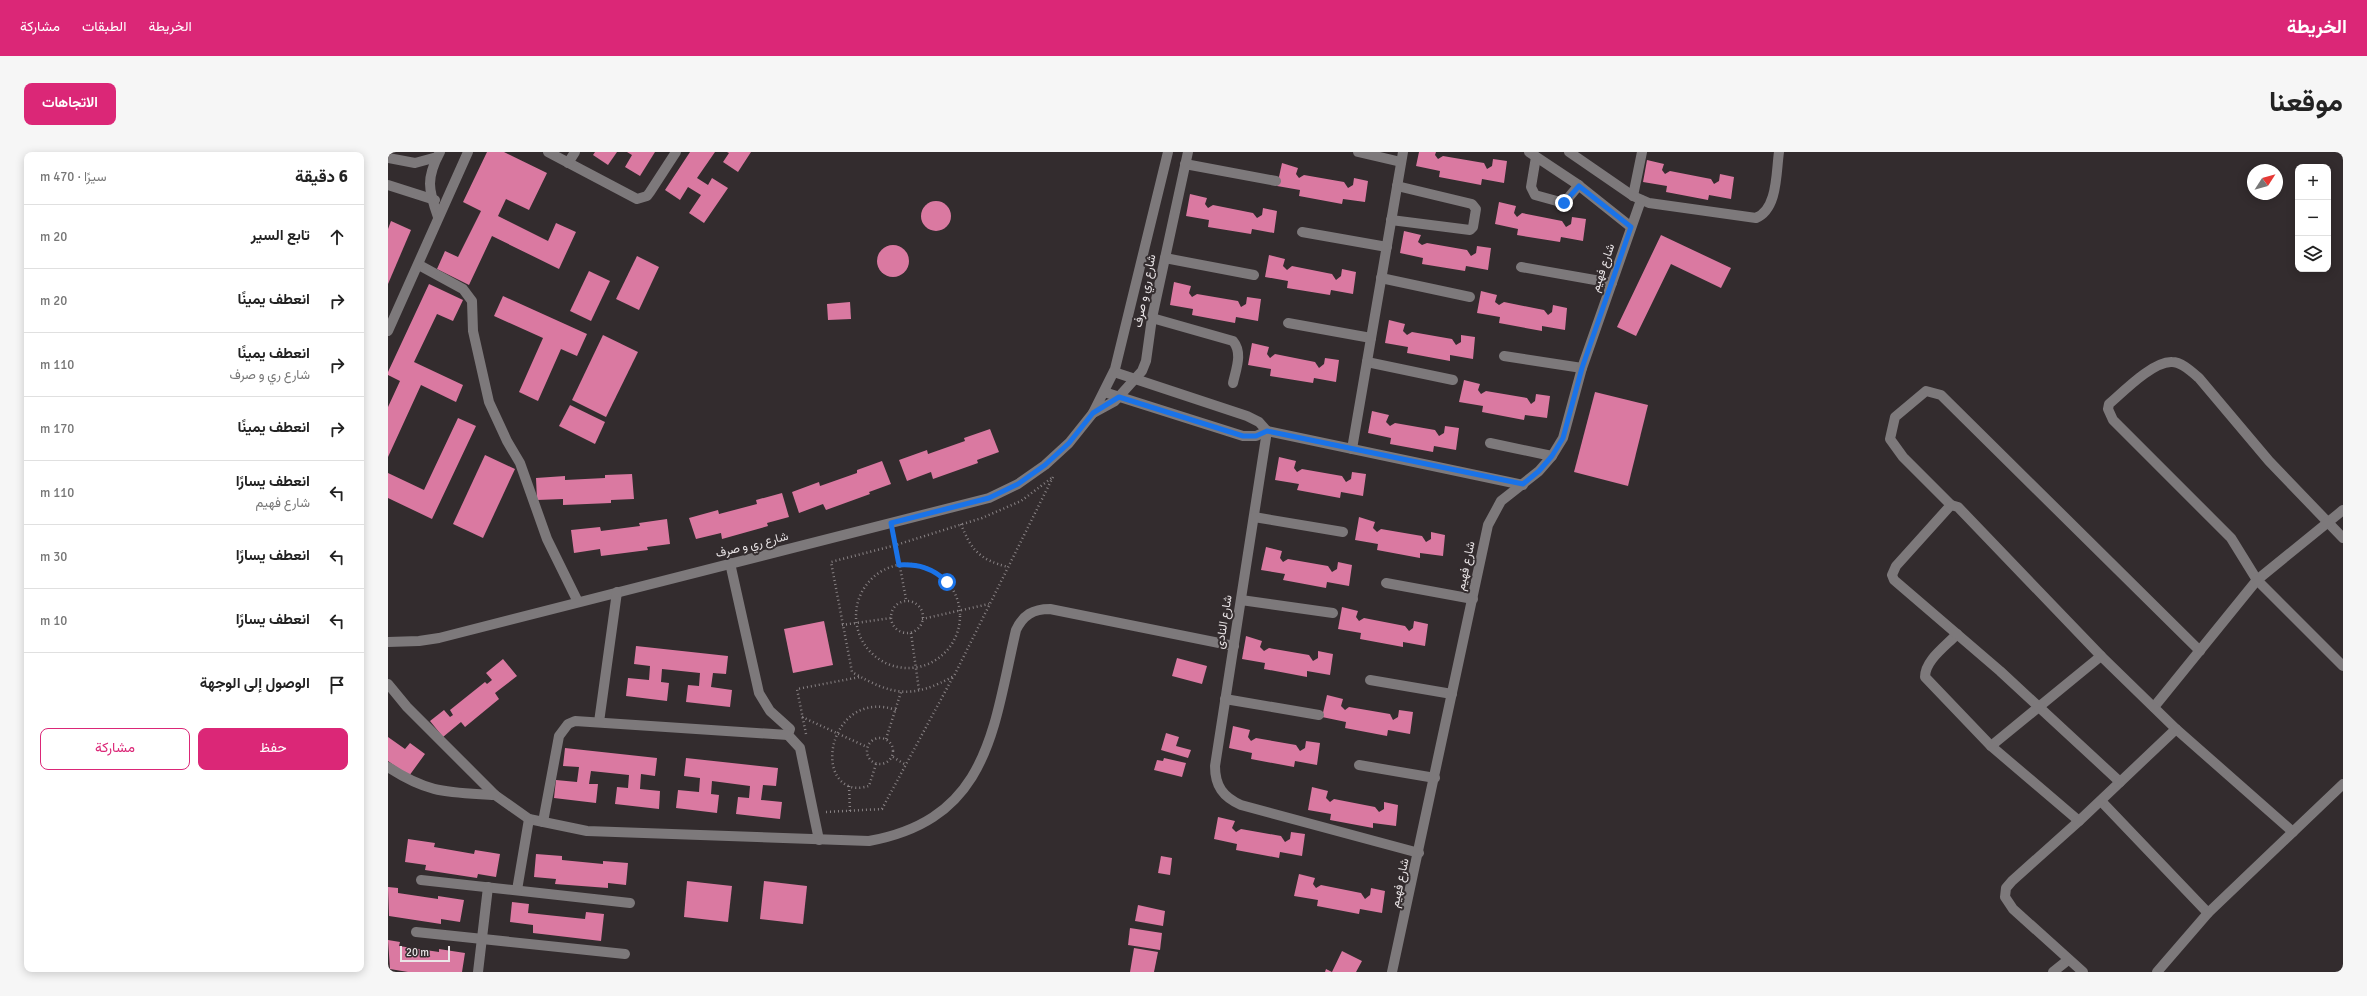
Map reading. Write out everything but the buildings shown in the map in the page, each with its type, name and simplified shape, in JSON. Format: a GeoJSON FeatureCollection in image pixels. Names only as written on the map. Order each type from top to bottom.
{"type":"FeatureCollection","features":[{"type":"Feature","properties":{"kind":"street"},"geometry":{"type":"LineString","coordinates":[[388,331],[419,265],[444,203],[468,152]]}},
{"type":"Feature","properties":{"kind":"street"},"geometry":{"type":"LineString","coordinates":[[548,152],[638,199],[643,198],[650,192],[676,152]]}},
{"type":"Feature","properties":{"kind":"street"},"geometry":{"type":"LineString","coordinates":[[568,163],[575,152]]}},
{"type":"Feature","properties":{"kind":"street","name":"شارع ري و صرف"},"geometry":{"type":"LineString","coordinates":[[388,642],[419,642],[439,638],[989,498],[1018,484],[1045,465],[1069,443],[1093,413],[1114,372],[1168,152]]}},
{"type":"Feature","properties":{"kind":"street","name":"شارع ري و صرف"},"geometry":{"type":"LineString","coordinates":[[1093,413],[1119,397],[1142,372],[1146,361],[1152,318],[1188,152]]}},
{"type":"Feature","properties":{"kind":"street"},"geometry":{"type":"LineString","coordinates":[[1352,449],[1402,157],[1358,152]]}},
{"type":"Feature","properties":{"kind":"street"},"geometry":{"type":"LineString","coordinates":[[1569,152],[1637,198],[1668,207],[1756,218],[1763,215],[1771,205],[1779,152]]}},
{"type":"Feature","properties":{"kind":"street","name":"شارع فهيم"},"geometry":{"type":"LineString","coordinates":[[1392,972],[1435,778],[1488,525],[1493,512],[1511,492],[1539,471],[1552,456],[1563,438],[1570,418],[1582,368],[1631,227],[1637,198],[1642,152]]}},
{"type":"Feature","properties":{"kind":"street"},"geometry":{"type":"LineString","coordinates":[[438,154],[429,177],[431,199],[438,217]]}},
{"type":"Feature","properties":{"kind":"street"},"geometry":{"type":"LineString","coordinates":[[388,158],[415,163],[438,154]]}},
{"type":"Feature","properties":{"kind":"street"},"geometry":{"type":"LineString","coordinates":[[1533,155],[1579,186],[1631,227]]}},
{"type":"Feature","properties":{"kind":"street"},"geometry":{"type":"LineString","coordinates":[[1533,155],[1531,187],[1535,195],[1564,203],[1579,186]]}},
{"type":"Feature","properties":{"kind":"street"},"geometry":{"type":"LineString","coordinates":[[1185,164],[1276,180]]}},
{"type":"Feature","properties":{"kind":"street"},"geometry":{"type":"LineString","coordinates":[[388,185],[444,203]]}},
{"type":"Feature","properties":{"kind":"street"},"geometry":{"type":"LineString","coordinates":[[1391,220],[1468,230],[1472,229],[1475,215],[1476,207],[1472,204],[1397,186]]}},
{"type":"Feature","properties":{"kind":"street"},"geometry":{"type":"LineString","coordinates":[[1302,232],[1387,247]]}},
{"type":"Feature","properties":{"kind":"street"},"geometry":{"type":"LineString","coordinates":[[1165,258],[1254,276]]}},
{"type":"Feature","properties":{"kind":"street"},"geometry":{"type":"LineString","coordinates":[[419,265],[463,289],[472,301],[473,331],[489,402],[507,441],[520,463],[547,538],[578,602]]}},
{"type":"Feature","properties":{"kind":"street"},"geometry":{"type":"LineString","coordinates":[[1521,267],[1612,283]]}},
{"type":"Feature","properties":{"kind":"street"},"geometry":{"type":"LineString","coordinates":[[1381,278],[1470,297]]}},
{"type":"Feature","properties":{"kind":"street"},"geometry":{"type":"LineString","coordinates":[[1152,318],[1233,341],[1236,345],[1239,356],[1233,383]]}},
{"type":"Feature","properties":{"kind":"street"},"geometry":{"type":"LineString","coordinates":[[1288,323],[1371,338]]}},
{"type":"Feature","properties":{"kind":"street"},"geometry":{"type":"LineString","coordinates":[[1504,356],[1582,368]]}},
{"type":"Feature","properties":{"kind":"street"},"geometry":{"type":"LineString","coordinates":[[1367,362],[1453,380]]}},
{"type":"Feature","properties":{"kind":"street"},"geometry":{"type":"LineString","coordinates":[[2343,538],[2269,461],[2199,378],[2187,368],[2174,362],[2163,363],[2131,385],[2108,404],[2108,409],[2113,420],[2231,538],[2257,580],[2343,666]]}},
{"type":"Feature","properties":{"kind":"street"},"geometry":{"type":"LineString","coordinates":[[1114,372],[1247,416],[1259,422],[1267,431]]}},
{"type":"Feature","properties":{"kind":"street"},"geometry":{"type":"LineString","coordinates":[[2200,651],[1941,394],[1926,391],[1895,417],[1890,439],[1903,457],[1950,505],[1958,507],[2101,656],[2176,729],[2293,832]]}},
{"type":"Feature","properties":{"kind":"street"},"geometry":{"type":"LineString","coordinates":[[1104,392],[1243,436],[1256,436],[1267,431],[1523,484]]}},
{"type":"Feature","properties":{"kind":"street","name":"شارع النادى"},"geometry":{"type":"LineString","coordinates":[[1267,431],[1225,699],[1215,776],[1224,794],[1241,805],[1419,852]]}},
{"type":"Feature","properties":{"kind":"street"},"geometry":{"type":"LineString","coordinates":[[1490,443],[1552,456]]}},
{"type":"Feature","properties":{"kind":"street"},"geometry":{"type":"LineString","coordinates":[[1950,505],[1896,566],[1892,575],[1898,585],[1957,634],[2040,707],[2120,782]]}},
{"type":"Feature","properties":{"kind":"street"},"geometry":{"type":"LineString","coordinates":[[2154,707],[2257,580],[2343,510]]}},
{"type":"Feature","properties":{"kind":"street"},"geometry":{"type":"LineString","coordinates":[[1254,517],[1343,532]]}},
{"type":"Feature","properties":{"kind":"street"},"geometry":{"type":"LineString","coordinates":[[730,563],[759,693],[770,711],[790,730],[788,735]]}},
{"type":"Feature","properties":{"kind":"street"},"geometry":{"type":"LineString","coordinates":[[1386,583],[1473,599]]}},
{"type":"Feature","properties":{"kind":"street"},"geometry":{"type":"LineString","coordinates":[[599,722],[617,592]]}},
{"type":"Feature","properties":{"kind":"street"},"geometry":{"type":"LineString","coordinates":[[1241,600],[1333,614]]}},
{"type":"Feature","properties":{"kind":"street"},"geometry":{"type":"LineString","coordinates":[[388,684],[407,707],[495,795],[529,819],[587,831],[869,841],[890,837],[929,821],[961,793],[980,764],[991,738],[1016,630],[1026,616],[1033,611],[1050,609],[1234,646]]}},
{"type":"Feature","properties":{"kind":"street"},"geometry":{"type":"LineString","coordinates":[[1957,634],[1929,663],[1925,669],[1926,677],[1991,746],[2079,821]]}},
{"type":"Feature","properties":{"kind":"street"},"geometry":{"type":"LineString","coordinates":[[1991,746],[2101,656]]}},
{"type":"Feature","properties":{"kind":"street"},"geometry":{"type":"LineString","coordinates":[[1370,680],[1452,694]]}},
{"type":"Feature","properties":{"kind":"street"},"geometry":{"type":"LineString","coordinates":[[1225,699],[1319,716]]}},
{"type":"Feature","properties":{"kind":"street"},"geometry":{"type":"LineString","coordinates":[[542,822],[559,736],[562,729],[575,721],[599,722],[788,735],[800,748],[819,840]]}},
{"type":"Feature","properties":{"kind":"street"},"geometry":{"type":"LineString","coordinates":[[2083,972],[2028,925],[2012,909],[2005,897],[2006,888],[2101,801],[2176,729]]}},
{"type":"Feature","properties":{"kind":"street"},"geometry":{"type":"LineString","coordinates":[[1359,765],[1435,778]]}},
{"type":"Feature","properties":{"kind":"street"},"geometry":{"type":"LineString","coordinates":[[388,767],[412,782],[430,789],[495,795]]}},
{"type":"Feature","properties":{"kind":"street"},"geometry":{"type":"LineString","coordinates":[[2157,972],[2208,912],[2343,784]]}},
{"type":"Feature","properties":{"kind":"street"},"geometry":{"type":"LineString","coordinates":[[2101,801],[2208,912]]}},
{"type":"Feature","properties":{"kind":"street"},"geometry":{"type":"LineString","coordinates":[[518,890],[529,819]]}},
{"type":"Feature","properties":{"kind":"street"},"geometry":{"type":"LineString","coordinates":[[421,880],[630,903]]}},
{"type":"Feature","properties":{"kind":"street"},"geometry":{"type":"LineString","coordinates":[[478,972],[488,887]]}},
{"type":"Feature","properties":{"kind":"street"},"geometry":{"type":"LineString","coordinates":[[416,932],[625,954]]}},
{"type":"Feature","properties":{"kind":"street"},"geometry":{"type":"LineString","coordinates":[[2053,972],[2068,960]]}},
{"type":"Feature","properties":{"kind":"path"},"geometry":{"type":"LineString","coordinates":[[821,812],[882,809],[954,676],[1053,477],[1021,501],[961,524],[896,545],[831,562],[852,672],[875,686],[901,692],[919,690],[954,676]]}},
{"type":"Feature","properties":{"kind":"path"},"geometry":{"type":"LineString","coordinates":[[891,523],[906,599],[919,607],[922,619],[921,624],[911,633]]}},
{"type":"Feature","properties":{"kind":"path"},"geometry":{"type":"LineString","coordinates":[[961,524],[967,540],[982,558],[991,563],[1008,568]]}},
{"type":"Feature","properties":{"kind":"path"},"geometry":{"type":"LineString","coordinates":[[899,565],[920,566],[939,575],[953,590],[960,610],[957,633],[946,652],[937,660],[916,668],[895,667],[877,658],[863,643],[856,623],[857,603],[866,585],[880,572],[899,565]]}},
{"type":"Feature","properties":{"kind":"path"},"geometry":{"type":"LineString","coordinates":[[906,599],[892,609],[891,618],[894,627],[898,631],[911,633]]}},
{"type":"Feature","properties":{"kind":"path"},"geometry":{"type":"LineString","coordinates":[[922,619],[989,604]]}},
{"type":"Feature","properties":{"kind":"path"},"geometry":{"type":"LineString","coordinates":[[842,625],[891,618]]}},
{"type":"Feature","properties":{"kind":"path"},"geometry":{"type":"LineString","coordinates":[[911,633],[919,690]]}},
{"type":"Feature","properties":{"kind":"path"},"geometry":{"type":"LineString","coordinates":[[807,739],[797,689],[860,677]]}},
{"type":"Feature","properties":{"kind":"path"},"geometry":{"type":"LineString","coordinates":[[886,739],[901,692]]}},
{"type":"Feature","properties":{"kind":"path"},"geometry":{"type":"LineString","coordinates":[[850,811],[849,786],[837,774],[832,757],[832,746],[838,734],[850,717],[864,708],[876,706],[896,710]]}},
{"type":"Feature","properties":{"kind":"path"},"geometry":{"type":"LineString","coordinates":[[802,717],[867,747]]}},
{"type":"Feature","properties":{"kind":"path"},"geometry":{"type":"LineString","coordinates":[[874,739],[886,739],[892,744],[893,757],[887,763],[876,764],[868,757],[867,747],[874,739]]}},
{"type":"Feature","properties":{"kind":"path"},"geometry":{"type":"LineString","coordinates":[[893,757],[906,765]]}},
{"type":"Feature","properties":{"kind":"path"},"geometry":{"type":"LineString","coordinates":[[849,786],[869,786],[876,764]]}},
{"type":"Feature","properties":{"kind":"route"},"geometry":{"type":"LineString","coordinates":[[947,582],[930,569],[910,564],[899,565],[891,523],[989,498],[1018,484],[1045,465],[1069,443],[1093,413],[1115,401],[1119,397],[1243,436],[1256,436],[1267,431],[1523,484],[1539,471],[1552,456],[1563,438],[1570,418],[1582,368],[1631,227],[1579,186],[1564,203]]}}]}
